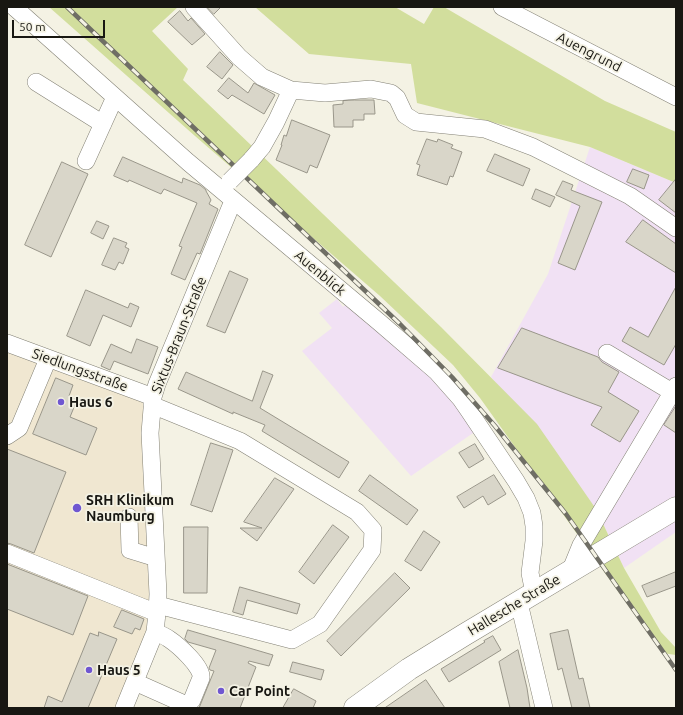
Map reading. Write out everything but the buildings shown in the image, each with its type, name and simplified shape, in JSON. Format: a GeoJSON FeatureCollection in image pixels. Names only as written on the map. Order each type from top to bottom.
{"type":"FeatureCollection","features":[{"type":"Feature","properties":{"kind":"main road","name":"Hallesche Straße"},"geometry":{"type":"LineString","coordinates":[[355,708],[409,670],[464,635],[676,508]]}},
{"type":"Feature","properties":{"kind":"street","name":"Auenblick"},"geometry":{"type":"LineString","coordinates":[[14,7],[115,97],[228,191],[437,372],[460,398],[516,481],[526,498],[532,513],[534,541],[530,573],[532,588],[527,598],[544,708]]}},
{"type":"Feature","properties":{"kind":"street"},"geometry":{"type":"LineString","coordinates":[[194,7],[238,57],[262,77],[290,90],[324,93],[371,89],[391,93],[397,98],[405,115],[416,122],[485,129],[533,147],[630,196],[676,228]]}},
{"type":"Feature","properties":{"kind":"street","name":"Auengrund"},"geometry":{"type":"LineString","coordinates":[[502,7],[676,97]]}},
{"type":"Feature","properties":{"kind":"street"},"geometry":{"type":"LineString","coordinates":[[36,82],[103,124]]}},
{"type":"Feature","properties":{"kind":"street"},"geometry":{"type":"LineString","coordinates":[[228,191],[262,147],[273,128],[290,90]]}},
{"type":"Feature","properties":{"kind":"street"},"geometry":{"type":"LineString","coordinates":[[86,161],[115,97]]}},
{"type":"Feature","properties":{"kind":"street","name":"Sixtus-Braun-Straße"},"geometry":{"type":"LineString","coordinates":[[124,708],[155,632],[158,609],[150,433],[153,401],[157,384],[228,191]]}},
{"type":"Feature","properties":{"kind":"street","name":"Siedlungsstraße"},"geometry":{"type":"LineString","coordinates":[[7,343],[153,401],[240,441],[357,512],[373,530],[372,550],[320,624],[292,640],[158,609],[7,553]]}},
{"type":"Feature","properties":{"kind":"street"},"geometry":{"type":"LineString","coordinates":[[570,572],[581,544],[674,389],[607,353]]}},
{"type":"Feature","properties":{"kind":"street"},"geometry":{"type":"LineString","coordinates":[[7,436],[19,428],[48,358]]}},
{"type":"Feature","properties":{"kind":"street"},"geometry":{"type":"LineString","coordinates":[[129,517],[130,550],[156,558]]}},
{"type":"Feature","properties":{"kind":"street"},"geometry":{"type":"LineString","coordinates":[[593,524],[609,549]]}},
{"type":"Feature","properties":{"kind":"street"},"geometry":{"type":"LineString","coordinates":[[134,682],[182,703],[187,704],[192,700],[202,675],[189,656],[169,639],[155,632]]}},
{"type":"Feature","properties":{"kind":"shaded area"},"geometry":{"type":"Polygon","coordinates":[[[590,147],[676,183],[676,532],[624,568],[596,509],[491,377],[548,274],[590,147]]]}},
{"type":"Feature","properties":{"kind":"shaded area"},"geometry":{"type":"Polygon","coordinates":[[[337,299],[343,307],[348,302],[445,387],[476,431],[411,476],[302,351],[332,328],[319,313],[337,299]]]}},
{"type":"Feature","properties":{"kind":"shaded area","name":"SRH Klinikum Naumburg"},"geometry":{"type":"Polygon","coordinates":[[[7,345],[139,397],[146,407],[149,553],[148,620],[146,636],[118,708],[7,708],[7,345]]]}},
{"type":"Feature","properties":{"kind":"green space"},"geometry":{"type":"Polygon","coordinates":[[[49,7],[178,7],[152,31],[188,69],[183,80],[441,327],[537,424],[596,509],[624,568],[661,632],[676,648],[676,655],[662,653],[480,398],[453,365],[380,296],[49,7]]]}},
{"type":"Feature","properties":{"kind":"green space"},"geometry":{"type":"Polygon","coordinates":[[[255,7],[395,7],[424,24],[434,7],[444,7],[605,101],[676,132],[676,183],[590,147],[417,103],[411,64],[309,54],[255,7]]]}},
{"type":"Feature","properties":{"kind":"railway"},"geometry":{"type":"LineString","coordinates":[[67,7],[400,324],[452,377],[495,426],[566,514],[676,670]]}},
{"type":"Feature","properties":{"kind":"place","name":"Haus 6"},"geometry":{"type":"Point","coordinates":[61,402]}},
{"type":"Feature","properties":{"kind":"place","name":"SRH Klinikum Naumburg"},"geometry":{"type":"Point","coordinates":[77,508]}},
{"type":"Feature","properties":{"kind":"place","name":"Haus 5"},"geometry":{"type":"Point","coordinates":[89,670]}},
{"type":"Feature","properties":{"kind":"place","name":"Car Point"},"geometry":{"type":"Point","coordinates":[221,691]}}]}
